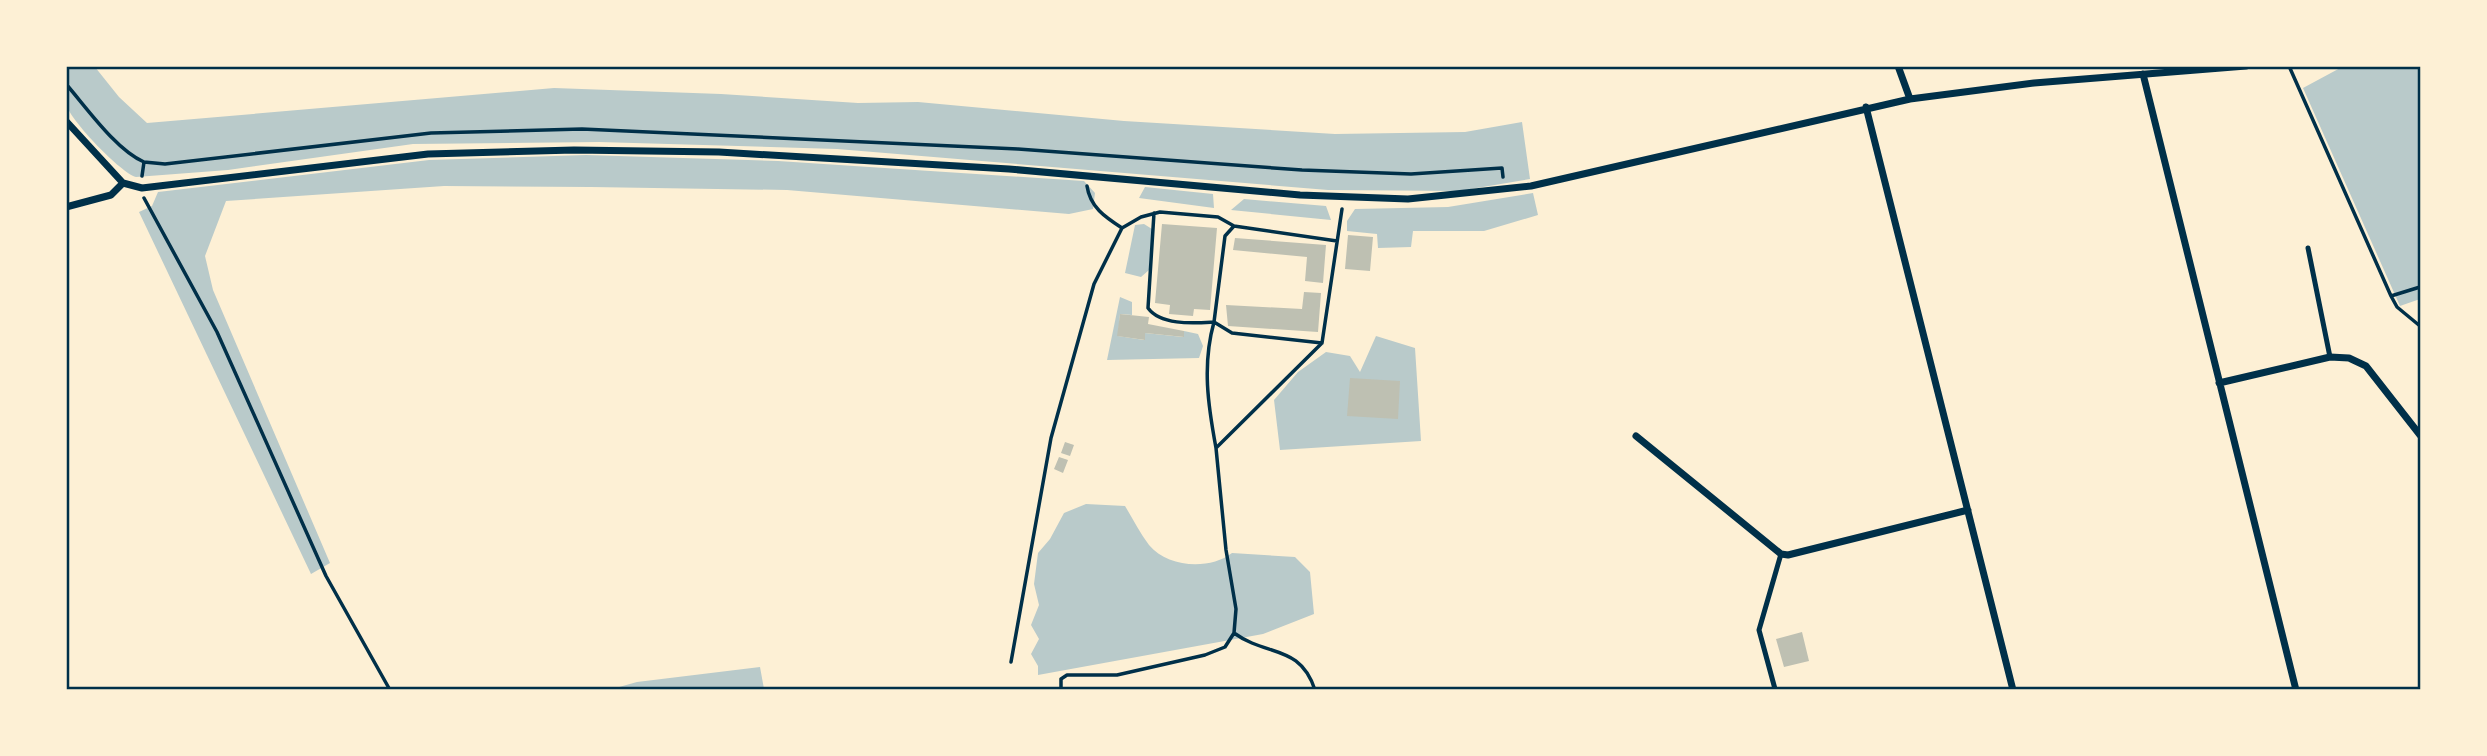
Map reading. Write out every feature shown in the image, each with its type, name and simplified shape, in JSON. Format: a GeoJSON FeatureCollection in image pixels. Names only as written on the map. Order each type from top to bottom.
{"type":"FeatureCollection","features":[{"type":"Feature","properties":{"kind":"street"},"geometry":{"type":"LineString","coordinates":[[1898,66],[1910,99]]}},
{"type":"Feature","properties":{"kind":"street"},"geometry":{"type":"LineString","coordinates":[[66,121],[123,183],[142,188],[428,154],[574,150],[719,152],[1408,199],[1531,186],[1910,99],[2034,83],[2246,66]]}},
{"type":"Feature","properties":{"kind":"street"},"geometry":{"type":"LineString","coordinates":[[2143,74],[2296,690]]}},
{"type":"Feature","properties":{"kind":"street"},"geometry":{"type":"LineString","coordinates":[[1866,107],[2013,690]]}},
{"type":"Feature","properties":{"kind":"street"},"geometry":{"type":"LineString","coordinates":[[66,207],[111,195],[123,183]]}},
{"type":"Feature","properties":{"kind":"street"},"geometry":{"type":"LineString","coordinates":[[2219,383],[2330,357],[2349,358],[2366,366],[2420,435]]}},
{"type":"Feature","properties":{"kind":"street"},"geometry":{"type":"LineString","coordinates":[[1636,436],[1781,554],[1788,555],[1968,510]]}},
{"type":"Feature","properties":{"kind":"lane"},"geometry":{"type":"LineString","coordinates":[[2308,248],[2330,357]]}},
{"type":"Feature","properties":{"kind":"lane"},"geometry":{"type":"LineString","coordinates":[[1775,689],[1759,630],[1781,554]]}},
{"type":"Feature","properties":{"kind":"path"},"geometry":{"type":"LineString","coordinates":[[2289,66],[2396,307],[2420,326]]}},
{"type":"Feature","properties":{"kind":"path"},"geometry":{"type":"LineString","coordinates":[[66,84],[105,129],[136,159],[144,162],[142,188],[147,208],[217,332],[326,576],[390,690]]}},
{"type":"Feature","properties":{"kind":"path"},"geometry":{"type":"LineString","coordinates":[[1086,176],[1089,199],[1105,217],[1122,228]]}},
{"type":"Feature","properties":{"kind":"path"},"geometry":{"type":"LineString","coordinates":[[1216,448],[1322,343],[1344,196]]}},
{"type":"Feature","properties":{"kind":"path"},"geometry":{"type":"LineString","coordinates":[[1012,662],[1051,438],[1094,285],[1122,228],[1154,213],[1218,217],[1234,226],[1337,241]]}},
{"type":"Feature","properties":{"kind":"path"},"geometry":{"type":"LineString","coordinates":[[1154,213],[1148,308],[1153,315],[1170,320],[1214,322],[1232,333],[1322,343]]}},
{"type":"Feature","properties":{"kind":"path"},"geometry":{"type":"LineString","coordinates":[[1061,690],[1061,680],[1067,675],[1117,675],[1205,655],[1225,647],[1234,633],[1236,609],[1226,550],[1206,373],[1207,347],[1214,322],[1225,236],[1234,226]]}},
{"type":"Feature","properties":{"kind":"path"},"geometry":{"type":"LineString","coordinates":[[2391,296],[2420,287]]}},
{"type":"Feature","properties":{"kind":"path"},"geometry":{"type":"LineString","coordinates":[[1234,633],[1250,644],[1295,657],[1309,671],[1315,690]]}},
{"type":"Feature","properties":{"kind":"shaded area"},"geometry":{"type":"Polygon","coordinates":[[[66,67],[95,67],[119,97],[147,123],[554,88],[721,94],[858,103],[918,102],[1124,121],[1335,134],[1465,132],[1522,122],[1530,179],[1459,191],[1328,190],[837,149],[599,142],[413,144],[228,170],[136,177],[109,157],[70,113],[65,97],[66,67]]]}},
{"type":"Feature","properties":{"kind":"shaded area"},"geometry":{"type":"Polygon","coordinates":[[[2342,67],[2420,67],[2420,299],[2400,306],[2303,88],[2342,67]]]}},
{"type":"Feature","properties":{"kind":"shaded area"},"geometry":{"type":"Polygon","coordinates":[[[586,155],[778,161],[1084,181],[1095,193],[1093,209],[1069,214],[787,190],[444,186],[226,201],[205,256],[213,290],[330,563],[311,574],[139,212],[152,206],[158,192],[429,160],[586,155]]]}},
{"type":"Feature","properties":{"kind":"shaded area"},"geometry":{"type":"Polygon","coordinates":[[[1145,187],[1213,194],[1214,208],[1139,198],[1145,187]]]}},
{"type":"Feature","properties":{"kind":"shaded area"},"geometry":{"type":"Polygon","coordinates":[[[1533,193],[1538,215],[1484,231],[1413,231],[1411,247],[1378,248],[1377,234],[1347,231],[1347,221],[1355,209],[1448,207],[1533,193]]]}},
{"type":"Feature","properties":{"kind":"shaded area"},"geometry":{"type":"Polygon","coordinates":[[[1244,199],[1326,206],[1331,220],[1231,210],[1244,199]]]}},
{"type":"Feature","properties":{"kind":"shaded area"},"geometry":{"type":"Polygon","coordinates":[[[1144,224],[1152,229],[1149,270],[1141,277],[1125,273],[1135,225],[1144,224]]]}},
{"type":"Feature","properties":{"kind":"shaded area"},"geometry":{"type":"Polygon","coordinates":[[[1120,297],[1132,302],[1132,315],[1120,314],[1118,336],[1144,340],[1145,333],[1183,337],[1184,331],[1198,334],[1203,346],[1199,358],[1107,360],[1120,297]]]}},
{"type":"Feature","properties":{"kind":"shaded area"},"geometry":{"type":"Polygon","coordinates":[[[1376,336],[1415,348],[1421,441],[1280,450],[1274,400],[1298,372],[1326,352],[1350,356],[1360,372],[1376,336]]]}},
{"type":"Feature","properties":{"kind":"shaded area"},"geometry":{"type":"Polygon","coordinates":[[[1086,504],[1125,506],[1149,545],[1157,553],[1178,562],[1201,564],[1232,553],[1295,557],[1310,572],[1314,614],[1263,634],[1038,675],[1038,666],[1031,654],[1039,639],[1031,625],[1039,605],[1034,584],[1038,553],[1050,539],[1064,513],[1086,504]]]}},
{"type":"Feature","properties":{"kind":"shaded area"},"geometry":{"type":"Polygon","coordinates":[[[760,667],[764,689],[612,689],[637,682],[760,667]]]}},
{"type":"Feature","properties":{"kind":"building"},"geometry":{"type":"Polygon","coordinates":[[[1162,224],[1217,228],[1210,310],[1194,309],[1193,316],[1169,314],[1170,305],[1155,303],[1162,224]]]}},
{"type":"Feature","properties":{"kind":"building"},"geometry":{"type":"Polygon","coordinates":[[[1348,235],[1373,237],[1370,271],[1345,269],[1348,235]]]}},
{"type":"Feature","properties":{"kind":"building"},"geometry":{"type":"Polygon","coordinates":[[[1235,238],[1326,245],[1323,283],[1305,281],[1307,257],[1233,250],[1235,238]]]}},
{"type":"Feature","properties":{"kind":"building"},"geometry":{"type":"Polygon","coordinates":[[[1304,292],[1321,293],[1318,332],[1228,326],[1226,305],[1302,309],[1304,292]]]}},
{"type":"Feature","properties":{"kind":"building"},"geometry":{"type":"Polygon","coordinates":[[[1120,314],[1149,317],[1148,324],[1184,331],[1184,337],[1145,333],[1145,340],[1117,336],[1120,314]]]}},
{"type":"Feature","properties":{"kind":"building"},"geometry":{"type":"Polygon","coordinates":[[[1350,378],[1400,381],[1398,419],[1347,416],[1350,378]]]}},
{"type":"Feature","properties":{"kind":"building"},"geometry":{"type":"Polygon","coordinates":[[[1065,442],[1074,445],[1070,456],[1061,453],[1065,442]]]}},
{"type":"Feature","properties":{"kind":"building"},"geometry":{"type":"Polygon","coordinates":[[[1059,457],[1068,460],[1063,473],[1054,469],[1059,457]]]}},
{"type":"Feature","properties":{"kind":"building"},"geometry":{"type":"Polygon","coordinates":[[[1802,632],[1809,661],[1784,667],[1776,639],[1802,632]]]}}]}
